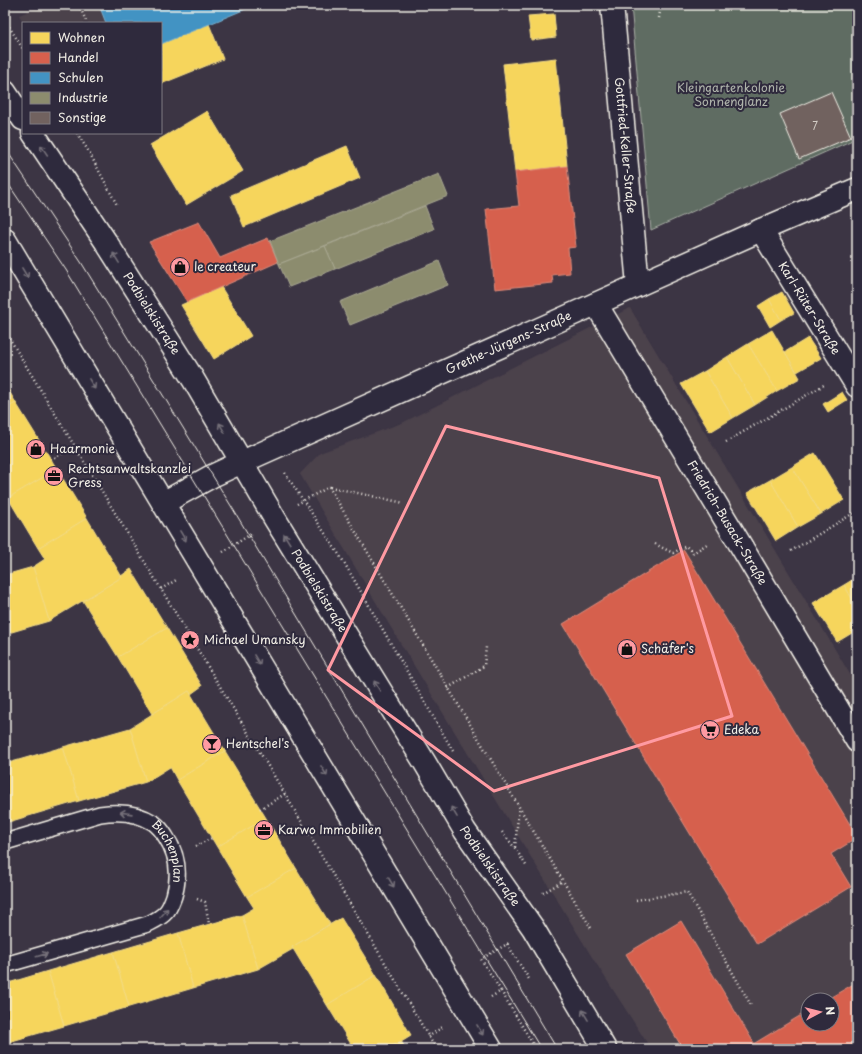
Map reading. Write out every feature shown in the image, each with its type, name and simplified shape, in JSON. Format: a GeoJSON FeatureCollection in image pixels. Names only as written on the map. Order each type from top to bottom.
{"type":"FeatureCollection","features":[{"type":"Feature","properties":{"kind":"main road","name":"Gottfried-Keller-Straße"},"geometry":{"type":"LineString","coordinates":[[612,5],[638,286]]}},
{"type":"Feature","properties":{"kind":"main road"},"geometry":{"type":"LineString","coordinates":[[5,92],[22,118]]}},
{"type":"Feature","properties":{"kind":"main road","name":"Podbielskistraße"},"geometry":{"type":"LineString","coordinates":[[33,134],[118,262],[193,379],[275,519],[465,830],[533,928],[605,1049]]}},
{"type":"Feature","properties":{"kind":"main road","name":"Grethe-Jürgens-Straße"},"geometry":{"type":"LineString","coordinates":[[163,503],[212,476],[242,462],[761,230],[857,189]]}},
{"type":"Feature","properties":{"kind":"main road","name":"Karl-Rüter-Straße"},"geometry":{"type":"LineString","coordinates":[[761,230],[853,379]]}},
{"type":"Feature","properties":{"kind":"main road"},"geometry":{"type":"LineString","coordinates":[[5,240],[491,1049]]}},
{"type":"Feature","properties":{"kind":"main road","name":"Friedrich-Busack-Straße"},"geometry":{"type":"LineString","coordinates":[[596,304],[857,741]]}},
{"type":"Feature","properties":{"kind":"lane","name":"Buchenplan"},"geometry":{"type":"LineString","coordinates":[[5,842],[100,814],[118,812],[134,814],[154,823],[170,844],[176,855],[177,885],[172,902],[167,912],[159,919],[141,926],[5,965]]}},
{"type":"Feature","properties":{"kind":"path"},"geometry":{"type":"LineString","coordinates":[[79,5],[87,22]]}},
{"type":"Feature","properties":{"kind":"path"},"geometry":{"type":"LineString","coordinates":[[659,18],[661,5]]}},
{"type":"Feature","properties":{"kind":"path"},"geometry":{"type":"LineString","coordinates":[[5,20],[22,47]]}},
{"type":"Feature","properties":{"kind":"path"},"geometry":{"type":"LineString","coordinates":[[5,331],[285,794],[436,1049]]}},
{"type":"Feature","properties":{"kind":"path"},"geometry":{"type":"LineString","coordinates":[[726,442],[853,379]]}},
{"type":"Feature","properties":{"kind":"path"},"geometry":{"type":"LineString","coordinates":[[51,460],[75,446]]}},
{"type":"Feature","properties":{"kind":"path"},"geometry":{"type":"LineString","coordinates":[[161,589],[275,519],[303,500],[329,487],[404,503]]}},
{"type":"Feature","properties":{"kind":"path"},"geometry":{"type":"LineString","coordinates":[[329,487],[592,928]]}},
{"type":"Feature","properties":{"kind":"path"},"geometry":{"type":"LineString","coordinates":[[303,500],[342,559],[453,752]]}},
{"type":"Feature","properties":{"kind":"path"},"geometry":{"type":"LineString","coordinates":[[791,551],[857,511]]}},
{"type":"Feature","properties":{"kind":"path"},"geometry":{"type":"LineString","coordinates":[[655,544],[673,553],[686,546],[693,553],[731,529]]}},
{"type":"Feature","properties":{"kind":"path"},"geometry":{"type":"LineString","coordinates":[[448,688],[484,666],[486,647]]}},
{"type":"Feature","properties":{"kind":"path"},"geometry":{"type":"LineString","coordinates":[[852,652],[857,650]]}},
{"type":"Feature","properties":{"kind":"path"},"geometry":{"type":"LineString","coordinates":[[260,809],[285,794]]}},
{"type":"Feature","properties":{"kind":"path"},"geometry":{"type":"LineString","coordinates":[[498,827],[515,848],[519,807]]}},
{"type":"Feature","properties":{"kind":"path"},"geometry":{"type":"LineString","coordinates":[[543,893],[563,881]]}},
{"type":"Feature","properties":{"kind":"path"},"geometry":{"type":"LineString","coordinates":[[636,900],[686,892],[752,1007]]}},
{"type":"Feature","properties":{"kind":"path"},"geometry":{"type":"LineString","coordinates":[[533,928],[481,959],[536,1049]]}},
{"type":"Feature","properties":{"kind":"path"},"geometry":{"type":"LineString","coordinates":[[428,1037],[501,990]]}},
{"type":"Feature","properties":{"kind":"highlighted area"},"geometry":{"type":"Polygon","coordinates":[[[446,426],[659,478],[732,716],[494,791],[328,670],[446,426]]]}},
{"type":"Feature","properties":{"kind":"shaded area"},"geometry":{"type":"Polygon","coordinates":[[[44,5],[256,5],[162,44],[162,22],[23,22],[19,15],[44,5]]]}},
{"type":"Feature","properties":{"kind":"shaded area"},"geometry":{"type":"Polygon","coordinates":[[[630,308],[857,686],[857,1049],[651,1049],[592,957],[396,636],[300,474],[320,453],[402,423],[630,308]]]}},
{"type":"Feature","properties":{"kind":"green space","name":"Kleingartenkolonie Sonnenglanz"},"geometry":{"type":"Polygon","coordinates":[[[631,5],[857,5],[857,138],[651,230],[631,5]]]}},
{"type":"Feature","properties":{"kind":"building: Wohnen"},"geometry":{"type":"Polygon","coordinates":[[[554,14],[556,37],[531,40],[528,16],[554,14]]]}},
{"type":"Feature","properties":{"kind":"building: Wohnen"},"geometry":{"type":"Polygon","coordinates":[[[209,24],[223,59],[162,84],[162,44],[209,24]]]}},
{"type":"Feature","properties":{"kind":"building: Wohnen"},"geometry":{"type":"Polygon","coordinates":[[[556,58],[567,166],[515,172],[503,64],[556,58]]]}},
{"type":"Feature","properties":{"kind":"building: Wohnen"},"geometry":{"type":"Polygon","coordinates":[[[207,111],[243,171],[186,205],[150,145],[207,111]]]}},
{"type":"Feature","properties":{"kind":"building: Wohnen"},"geometry":{"type":"Polygon","coordinates":[[[347,146],[360,178],[244,227],[231,195],[347,146]]]}},
{"type":"Feature","properties":{"kind":"building: Wohnen"},"geometry":{"type":"Polygon","coordinates":[[[221,287],[251,336],[214,359],[181,305],[221,287]]]}},
{"type":"Feature","properties":{"kind":"building: Wohnen"},"geometry":{"type":"Polygon","coordinates":[[[782,292],[794,313],[781,320],[769,299],[782,292]]]}},
{"type":"Feature","properties":{"kind":"building: Wohnen"},"geometry":{"type":"Polygon","coordinates":[[[769,299],[781,320],[770,327],[758,306],[769,299]]]}},
{"type":"Feature","properties":{"kind":"building: Wohnen"},"geometry":{"type":"Polygon","coordinates":[[[772,330],[800,378],[777,391],[748,344],[772,330]]]}},
{"type":"Feature","properties":{"kind":"building: Wohnen"},"geometry":{"type":"Polygon","coordinates":[[[808,338],[821,358],[797,372],[785,352],[808,338]]]}},
{"type":"Feature","properties":{"kind":"building: Wohnen"},"geometry":{"type":"Polygon","coordinates":[[[748,344],[777,391],[755,405],[727,357],[748,344]]]}},
{"type":"Feature","properties":{"kind":"building: Wohnen"},"geometry":{"type":"Polygon","coordinates":[[[727,357],[755,405],[733,418],[705,371],[727,357]]]}},
{"type":"Feature","properties":{"kind":"building: Wohnen"},"geometry":{"type":"Polygon","coordinates":[[[705,371],[733,418],[710,432],[681,384],[705,371]]]}},
{"type":"Feature","properties":{"kind":"building: Wohnen"},"geometry":{"type":"Polygon","coordinates":[[[5,384],[16,403],[5,409],[5,384]]]}},
{"type":"Feature","properties":{"kind":"building: Wohnen"},"geometry":{"type":"Polygon","coordinates":[[[842,392],[847,400],[828,412],[823,404],[842,392]]]}},
{"type":"Feature","properties":{"kind":"building: Wohnen"},"geometry":{"type":"Polygon","coordinates":[[[16,403],[57,469],[8,498],[5,493],[5,409],[16,403]]]}},
{"type":"Feature","properties":{"kind":"building: Wohnen"},"geometry":{"type":"Polygon","coordinates":[[[815,453],[844,500],[821,514],[792,467],[815,453]]]}},
{"type":"Feature","properties":{"kind":"building: Wohnen"},"geometry":{"type":"Polygon","coordinates":[[[792,467],[821,514],[798,527],[770,480],[792,467]]]}},
{"type":"Feature","properties":{"kind":"building: Wohnen"},"geometry":{"type":"Polygon","coordinates":[[[57,469],[87,518],[38,548],[8,498],[57,469]]]}},
{"type":"Feature","properties":{"kind":"building: Wohnen"},"geometry":{"type":"Polygon","coordinates":[[[770,480],[798,527],[776,541],[747,493],[770,480]]]}},
{"type":"Feature","properties":{"kind":"building: Wohnen"},"geometry":{"type":"Polygon","coordinates":[[[87,518],[122,577],[49,621],[33,567],[45,559],[38,548],[87,518]]]}},
{"type":"Feature","properties":{"kind":"building: Wohnen"},"geometry":{"type":"Polygon","coordinates":[[[33,567],[49,621],[5,634],[5,575],[33,567]]]}},
{"type":"Feature","properties":{"kind":"building: Wohnen"},"geometry":{"type":"Polygon","coordinates":[[[131,569],[167,628],[118,657],[83,601],[122,577],[121,576],[131,569]]]}},
{"type":"Feature","properties":{"kind":"building: Wohnen"},"geometry":{"type":"Polygon","coordinates":[[[857,577],[857,607],[844,585],[857,577]]]}},
{"type":"Feature","properties":{"kind":"building: Wohnen"},"geometry":{"type":"Polygon","coordinates":[[[844,585],[857,607],[857,630],[837,642],[813,603],[844,585]]]}},
{"type":"Feature","properties":{"kind":"building: Wohnen"},"geometry":{"type":"Polygon","coordinates":[[[167,628],[202,686],[191,694],[189,691],[152,714],[118,657],[167,628]]]}},
{"type":"Feature","properties":{"kind":"building: Wohnen"},"geometry":{"type":"Polygon","coordinates":[[[189,691],[225,751],[177,780],[170,767],[146,782],[130,728],[189,691]]]}},
{"type":"Feature","properties":{"kind":"building: Wohnen"},"geometry":{"type":"Polygon","coordinates":[[[130,728],[146,782],[79,801],[63,747],[130,728]]]}},
{"type":"Feature","properties":{"kind":"building: Wohnen"},"geometry":{"type":"Polygon","coordinates":[[[63,747],[79,801],[5,823],[5,764],[63,747]]]}},
{"type":"Feature","properties":{"kind":"building: Wohnen"},"geometry":{"type":"Polygon","coordinates":[[[225,751],[266,818],[217,847],[177,780],[225,751]]]}},
{"type":"Feature","properties":{"kind":"building: Wohnen"},"geometry":{"type":"Polygon","coordinates":[[[266,818],[296,868],[247,897],[217,847],[266,818]]]}},
{"type":"Feature","properties":{"kind":"building: Wohnen"},"geometry":{"type":"Polygon","coordinates":[[[296,868],[330,924],[292,947],[293,949],[258,969],[242,915],[254,908],[247,897],[296,868]]]}},
{"type":"Feature","properties":{"kind":"building: Wohnen"},"geometry":{"type":"Polygon","coordinates":[[[242,915],[258,969],[193,988],[178,933],[242,915]]]}},
{"type":"Feature","properties":{"kind":"building: Wohnen"},"geometry":{"type":"Polygon","coordinates":[[[341,918],[376,975],[327,1005],[292,947],[341,918]]]}},
{"type":"Feature","properties":{"kind":"building: Wohnen"},"geometry":{"type":"Polygon","coordinates":[[[178,933],[193,988],[129,1007],[113,952],[178,933]]]}},
{"type":"Feature","properties":{"kind":"building: Wohnen"},"geometry":{"type":"Polygon","coordinates":[[[113,952],[129,1007],[64,1026],[48,971],[113,952]]]}},
{"type":"Feature","properties":{"kind":"building: Wohnen"},"geometry":{"type":"Polygon","coordinates":[[[48,971],[64,1026],[5,1043],[5,984],[48,971]]]}},
{"type":"Feature","properties":{"kind":"building: Wohnen"},"geometry":{"type":"Polygon","coordinates":[[[376,975],[411,1035],[388,1049],[354,1049],[327,1005],[376,975]]]}},
{"type":"Feature","properties":{"kind":"building: Wohnen"},"geometry":{"type":"Polygon","coordinates":[[[401,1041],[406,1049],[388,1049],[401,1041]]]}},
{"type":"Feature","properties":{"kind":"building: Handel"},"geometry":{"type":"Polygon","coordinates":[[[567,166],[576,247],[568,248],[570,273],[552,275],[553,283],[495,289],[486,209],[519,206],[515,172],[567,166]]]}},
{"type":"Feature","properties":{"kind":"building: Handel"},"geometry":{"type":"Polygon","coordinates":[[[199,222],[220,258],[268,238],[278,262],[187,302],[149,242],[199,222]]]}},
{"type":"Feature","properties":{"kind":"building: Handel","name":"Edeka"},"geometry":{"type":"Polygon","coordinates":[[[684,550],[857,836],[857,838],[831,854],[851,887],[757,944],[563,624],[684,550]]]}},
{"type":"Feature","properties":{"kind":"building: Handel"},"geometry":{"type":"Polygon","coordinates":[[[681,921],[754,1043],[745,1049],[683,1049],[626,954],[681,921]]]}},
{"type":"Feature","properties":{"kind":"building: Handel"},"geometry":{"type":"Polygon","coordinates":[[[857,982],[857,1049],[745,1049],[800,1016],[800,1032],[840,1032],[840,992],[857,982]]]}},
{"type":"Feature","properties":{"kind":"building: Schulen"},"geometry":{"type":"Polygon","coordinates":[[[99,5],[253,6],[162,44],[162,22],[106,22],[99,5]]]}},
{"type":"Feature","properties":{"kind":"building: Industrie"},"geometry":{"type":"Polygon","coordinates":[[[439,174],[448,196],[279,264],[270,241],[439,174]]]}},
{"type":"Feature","properties":{"kind":"building: Industrie"},"geometry":{"type":"Polygon","coordinates":[[[425,206],[434,229],[335,269],[325,246],[425,206]]]}},
{"type":"Feature","properties":{"kind":"building: Industrie"},"geometry":{"type":"Polygon","coordinates":[[[325,246],[335,269],[289,287],[279,264],[325,246]]]}},
{"type":"Feature","properties":{"kind":"building: Industrie"},"geometry":{"type":"Polygon","coordinates":[[[439,261],[448,285],[350,325],[340,302],[439,261]]]}},
{"type":"Feature","properties":{"kind":"building: Sonstige"},"geometry":{"type":"Polygon","coordinates":[[[831,92],[851,137],[799,159],[780,114],[831,92]]]}},
{"type":"Feature","properties":{"kind":"tram line"},"geometry":{"type":"LineString","coordinates":[[5,148],[81,262],[233,509],[557,1049]]}},
{"type":"Feature","properties":{"kind":"tram line"},"geometry":{"type":"LineString","coordinates":[[5,179],[66,270],[541,1049]]}},
{"type":"Feature","properties":{"kind":"place","name":"le createur"},"geometry":{"type":"Point","coordinates":[180,267]}},
{"type":"Feature","properties":{"kind":"place","name":"Haarmonie"},"geometry":{"type":"Point","coordinates":[36,449]}},
{"type":"Feature","properties":{"kind":"place","name":"Rechtsanwaltskanzlei Gress"},"geometry":{"type":"Point","coordinates":[54,476]}},
{"type":"Feature","properties":{"kind":"place","name":"Michael Umansky"},"geometry":{"type":"Point","coordinates":[190,640]}},
{"type":"Feature","properties":{"kind":"place","name":"Schäfer's"},"geometry":{"type":"Point","coordinates":[627,649]}},
{"type":"Feature","properties":{"kind":"place","name":"Edeka"},"geometry":{"type":"Point","coordinates":[710,730]}},
{"type":"Feature","properties":{"kind":"place","name":"Hentschel's"},"geometry":{"type":"Point","coordinates":[212,744]}},
{"type":"Feature","properties":{"kind":"place","name":"Karwo Immobilien"},"geometry":{"type":"Point","coordinates":[264,830]}}]}
